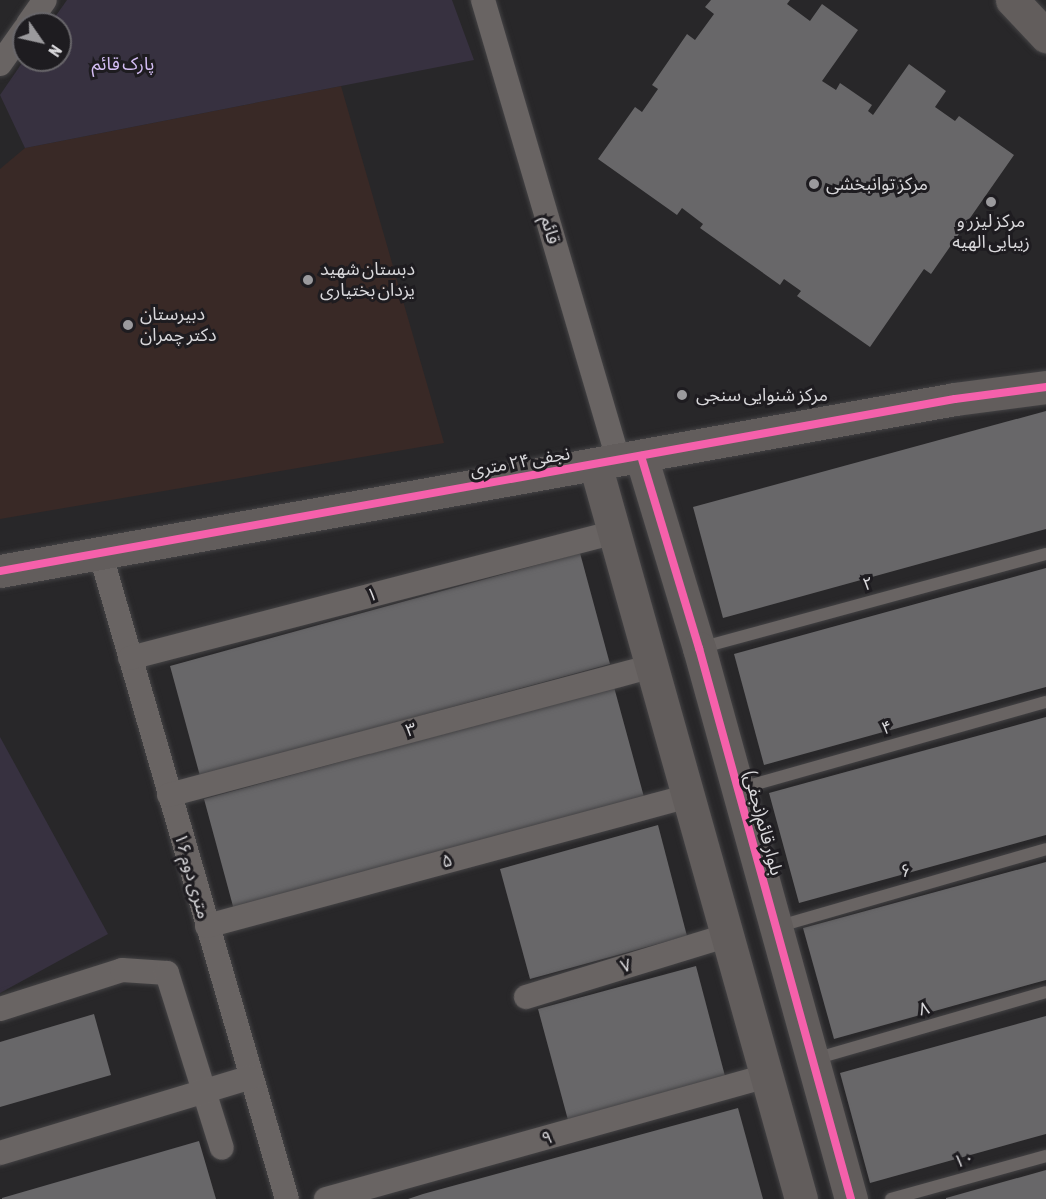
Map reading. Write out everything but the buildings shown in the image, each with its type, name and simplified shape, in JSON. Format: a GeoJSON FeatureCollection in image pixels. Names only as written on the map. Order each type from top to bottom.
{"type":"FeatureCollection","features":[{"type":"Feature","properties":{"kind":"street","name":"قائم"},"geometry":{"type":"LineString","coordinates":[[483,0],[618,460]]}},
{"type":"Feature","properties":{"kind":"street"},"geometry":{"type":"LineString","coordinates":[[1027,4],[1046,36]]}},
{"type":"Feature","properties":{"kind":"street"},"geometry":{"type":"LineString","coordinates":[[0,64],[12,47]]}},
{"type":"Feature","properties":{"kind":"street","name":"نجفی ۲۴ متری"},"geometry":{"type":"LineString","coordinates":[[0,571],[955,399],[1046,387]]}},
{"type":"Feature","properties":{"kind":"street"},"geometry":{"type":"LineString","coordinates":[[618,460],[615,532],[801,1199]]}},
{"type":"Feature","properties":{"kind":"street","name":"بلوار قائم(نجفی)"},"geometry":{"type":"LineString","coordinates":[[618,460],[699,648],[851,1199]]}},
{"type":"Feature","properties":{"kind":"street","name":"۱"},"geometry":{"type":"LineString","coordinates":[[130,658],[615,532]]}},
{"type":"Feature","properties":{"kind":"street","name":"۱۶ متری دوم"},"geometry":{"type":"LineString","coordinates":[[100,552],[207,926],[227,978],[251,1077],[287,1199]]}},
{"type":"Feature","properties":{"kind":"street","name":"۳"},"geometry":{"type":"LineString","coordinates":[[169,795],[653,666]]}},
{"type":"Feature","properties":{"kind":"street","name":"۵"},"geometry":{"type":"LineString","coordinates":[[207,926],[688,796]]}},
{"type":"Feature","properties":{"kind":"street","name":"۷"},"geometry":{"type":"LineString","coordinates":[[526,997],[726,936]]}},
{"type":"Feature","properties":{"kind":"street"},"geometry":{"type":"LineString","coordinates":[[0,1009],[122,970],[167,973],[222,1149]]}},
{"type":"Feature","properties":{"kind":"street","name":"۹"},"geometry":{"type":"LineString","coordinates":[[326,1199],[767,1076]]}},
{"type":"Feature","properties":{"kind":"street"},"geometry":{"type":"LineString","coordinates":[[0,1153],[251,1077]]}},
{"type":"Feature","properties":{"kind":"lane","name":"۲"},"geometry":{"type":"LineString","coordinates":[[699,648],[1046,554]]}},
{"type":"Feature","properties":{"kind":"lane","name":"۴"},"geometry":{"type":"LineString","coordinates":[[738,790],[1046,702]]}},
{"type":"Feature","properties":{"kind":"lane","name":"۶"},"geometry":{"type":"LineString","coordinates":[[776,927],[1046,849]]}},
{"type":"Feature","properties":{"kind":"lane","name":"۸"},"geometry":{"type":"LineString","coordinates":[[813,1059],[1046,992]]}},
{"type":"Feature","properties":{"kind":"lane","name":"۱۰"},"geometry":{"type":"LineString","coordinates":[[891,1199],[1046,1156]]}},
{"type":"Feature","properties":{"kind":"shaded area"},"geometry":{"type":"Polygon","coordinates":[[[341,86],[444,443],[0,519],[0,169],[25,148],[341,86]]]}},
{"type":"Feature","properties":{"kind":"green space","name":"پارک قائم"},"geometry":{"type":"Polygon","coordinates":[[[67,0],[452,0],[474,60],[25,148],[0,95],[16,72],[72,72],[72,12],[58,12],[67,0]]]}},
{"type":"Feature","properties":{"kind":"green space"},"geometry":{"type":"Polygon","coordinates":[[[0,737],[108,934],[0,993],[0,737]]]}},
{"type":"Feature","properties":{"kind":"cycle path"},"geometry":{"type":"LineString","coordinates":[[0,571],[955,399],[1046,387]]}},
{"type":"Feature","properties":{"kind":"cycle path"},"geometry":{"type":"LineString","coordinates":[[641,456],[699,648],[851,1199]]}},
{"type":"Feature","properties":{"kind":"place","name":"مرکز توانبخشی"},"geometry":{"type":"Point","coordinates":[814,184]}},
{"type":"Feature","properties":{"kind":"place","name":"مرکز لیزر و زیبایی الهیه"},"geometry":{"type":"Point","coordinates":[991,202]}},
{"type":"Feature","properties":{"kind":"place","name":"دبستان شهید یزدان بختیاری"},"geometry":{"type":"Point","coordinates":[308,280]}},
{"type":"Feature","properties":{"kind":"place","name":"دبیرستان دکتر چمران"},"geometry":{"type":"Point","coordinates":[128,325]}},
{"type":"Feature","properties":{"kind":"place","name":"مرکز شنوایی سنجی"},"geometry":{"type":"Point","coordinates":[682,395]}}]}
